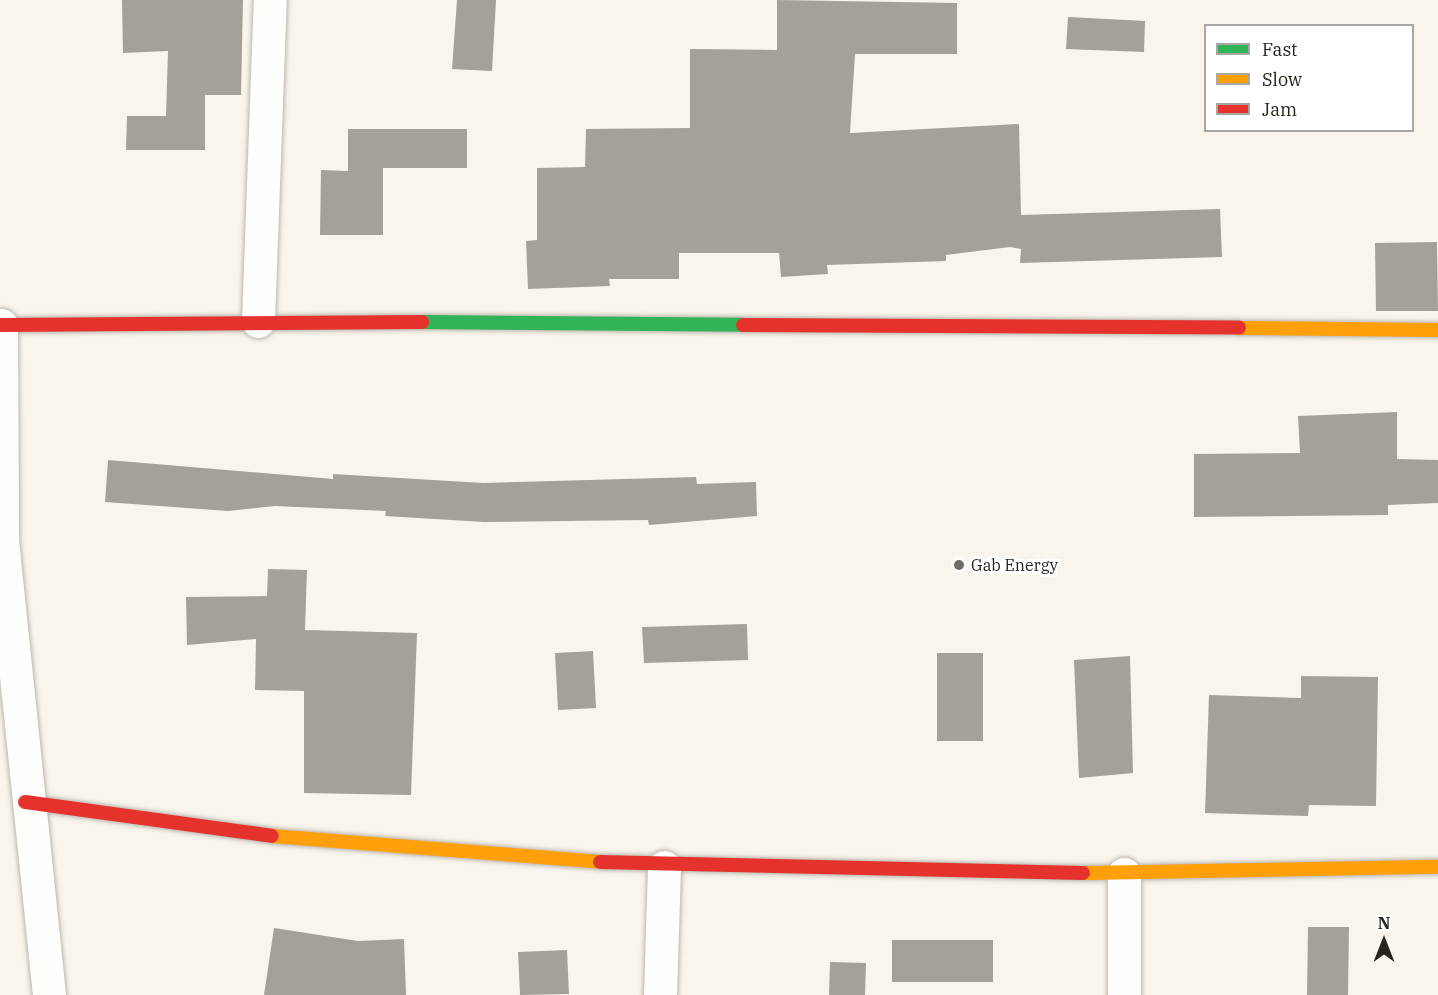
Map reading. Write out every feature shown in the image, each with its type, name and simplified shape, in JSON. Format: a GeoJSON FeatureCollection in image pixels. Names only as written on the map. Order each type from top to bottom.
{"type":"FeatureCollection","features":[{"type":"Feature","properties":{"kind":"main road"},"geometry":{"type":"LineString","coordinates":[[1,325],[258,321],[1438,330]]}},
{"type":"Feature","properties":{"kind":"main road"},"geometry":{"type":"LineString","coordinates":[[25,802],[272,836],[664,867],[1124,874],[1438,867]]}},
{"type":"Feature","properties":{"kind":"street"},"geometry":{"type":"LineString","coordinates":[[258,321],[270,0]]}},
{"type":"Feature","properties":{"kind":"street"},"geometry":{"type":"LineString","coordinates":[[1,325],[3,540],[25,802],[48,995]]}},
{"type":"Feature","properties":{"kind":"street"},"geometry":{"type":"LineString","coordinates":[[660,995],[664,867]]}},
{"type":"Feature","properties":{"kind":"street"},"geometry":{"type":"LineString","coordinates":[[1124,874],[1124,995]]}},
{"type":"Feature","properties":{"kind":"building"},"geometry":{"type":"Polygon","coordinates":[[[122,0],[243,0],[241,95],[205,95],[205,150],[126,150],[127,116],[166,116],[168,51],[123,53],[122,0]]]}},
{"type":"Feature","properties":{"kind":"building"},"geometry":{"type":"Polygon","coordinates":[[[457,0],[496,0],[492,71],[452,69],[457,0]]]}},
{"type":"Feature","properties":{"kind":"building"},"geometry":{"type":"Polygon","coordinates":[[[777,0],[957,3],[957,54],[855,54],[850,133],[1019,124],[1021,215],[1220,209],[1222,257],[1020,263],[1021,249],[1010,247],[946,255],[946,261],[827,265],[828,274],[781,277],[779,253],[679,253],[679,279],[609,279],[610,286],[528,289],[526,241],[537,240],[537,168],[585,167],[586,129],[690,128],[690,49],[777,50],[777,0]]]}},
{"type":"Feature","properties":{"kind":"building"},"geometry":{"type":"Polygon","coordinates":[[[1068,17],[1145,21],[1144,52],[1066,49],[1068,17]]]}},
{"type":"Feature","properties":{"kind":"building"},"geometry":{"type":"Polygon","coordinates":[[[348,129],[467,129],[467,168],[383,168],[383,235],[320,235],[321,170],[348,171],[348,129]]]}},
{"type":"Feature","properties":{"kind":"building"},"geometry":{"type":"Polygon","coordinates":[[[1437,242],[1438,311],[1376,311],[1375,243],[1437,242]]]}},
{"type":"Feature","properties":{"kind":"building"},"geometry":{"type":"Polygon","coordinates":[[[1397,412],[1397,459],[1438,460],[1438,503],[1388,505],[1388,515],[1194,517],[1194,454],[1300,453],[1298,416],[1397,412]]]}},
{"type":"Feature","properties":{"kind":"building"},"geometry":{"type":"Polygon","coordinates":[[[108,460],[333,479],[333,474],[483,483],[696,477],[697,484],[756,482],[757,516],[649,525],[648,520],[484,522],[385,516],[386,511],[275,506],[228,511],[105,502],[108,460]]]}},
{"type":"Feature","properties":{"kind":"building"},"geometry":{"type":"Polygon","coordinates":[[[268,569],[307,570],[305,630],[417,633],[411,795],[304,793],[304,691],[255,690],[256,639],[187,645],[186,597],[267,596],[268,569]]]}},
{"type":"Feature","properties":{"kind":"building"},"geometry":{"type":"Polygon","coordinates":[[[747,624],[748,660],[644,663],[642,627],[747,624]]]}},
{"type":"Feature","properties":{"kind":"building"},"geometry":{"type":"Polygon","coordinates":[[[593,651],[596,708],[558,710],[555,653],[593,651]]]}},
{"type":"Feature","properties":{"kind":"building"},"geometry":{"type":"Polygon","coordinates":[[[937,653],[983,653],[983,741],[937,741],[937,653]]]}},
{"type":"Feature","properties":{"kind":"building"},"geometry":{"type":"Polygon","coordinates":[[[1130,656],[1133,773],[1079,778],[1074,660],[1130,656]]]}},
{"type":"Feature","properties":{"kind":"building"},"geometry":{"type":"Polygon","coordinates":[[[1301,676],[1378,677],[1376,806],[1309,805],[1308,816],[1205,813],[1209,695],[1301,698],[1301,676]]]}},
{"type":"Feature","properties":{"kind":"building"},"geometry":{"type":"Polygon","coordinates":[[[1308,927],[1349,927],[1348,995],[1307,995],[1308,927]]]}},
{"type":"Feature","properties":{"kind":"building"},"geometry":{"type":"Polygon","coordinates":[[[274,928],[358,941],[404,939],[406,995],[264,995],[274,928]]]}},
{"type":"Feature","properties":{"kind":"building"},"geometry":{"type":"Polygon","coordinates":[[[892,940],[993,940],[993,982],[892,982],[892,940]]]}},
{"type":"Feature","properties":{"kind":"building"},"geometry":{"type":"Polygon","coordinates":[[[567,950],[569,994],[520,995],[518,952],[567,950]]]}},
{"type":"Feature","properties":{"kind":"building"},"geometry":{"type":"Polygon","coordinates":[[[830,962],[866,963],[865,995],[829,995],[830,962]]]}},
{"type":"Feature","properties":{"kind":"traffic: fast"},"geometry":{"type":"LineString","coordinates":[[422,322],[743,325]]}},
{"type":"Feature","properties":{"kind":"traffic: slow"},"geometry":{"type":"LineString","coordinates":[[1239,328],[1438,330]]}},
{"type":"Feature","properties":{"kind":"traffic: slow"},"geometry":{"type":"LineString","coordinates":[[272,836],[600,862]]}},
{"type":"Feature","properties":{"kind":"traffic: slow"},"geometry":{"type":"LineString","coordinates":[[1083,873],[1438,867]]}},
{"type":"Feature","properties":{"kind":"traffic: jam"},"geometry":{"type":"LineString","coordinates":[[0,325],[422,322]]}},
{"type":"Feature","properties":{"kind":"traffic: jam"},"geometry":{"type":"LineString","coordinates":[[743,325],[1239,328]]}},
{"type":"Feature","properties":{"kind":"traffic: jam"},"geometry":{"type":"LineString","coordinates":[[25,802],[272,836]]}},
{"type":"Feature","properties":{"kind":"traffic: jam"},"geometry":{"type":"LineString","coordinates":[[600,862],[1083,873]]}},
{"type":"Feature","properties":{"kind":"place","name":"Gab Energy"},"geometry":{"type":"Point","coordinates":[959,565]}}]}
